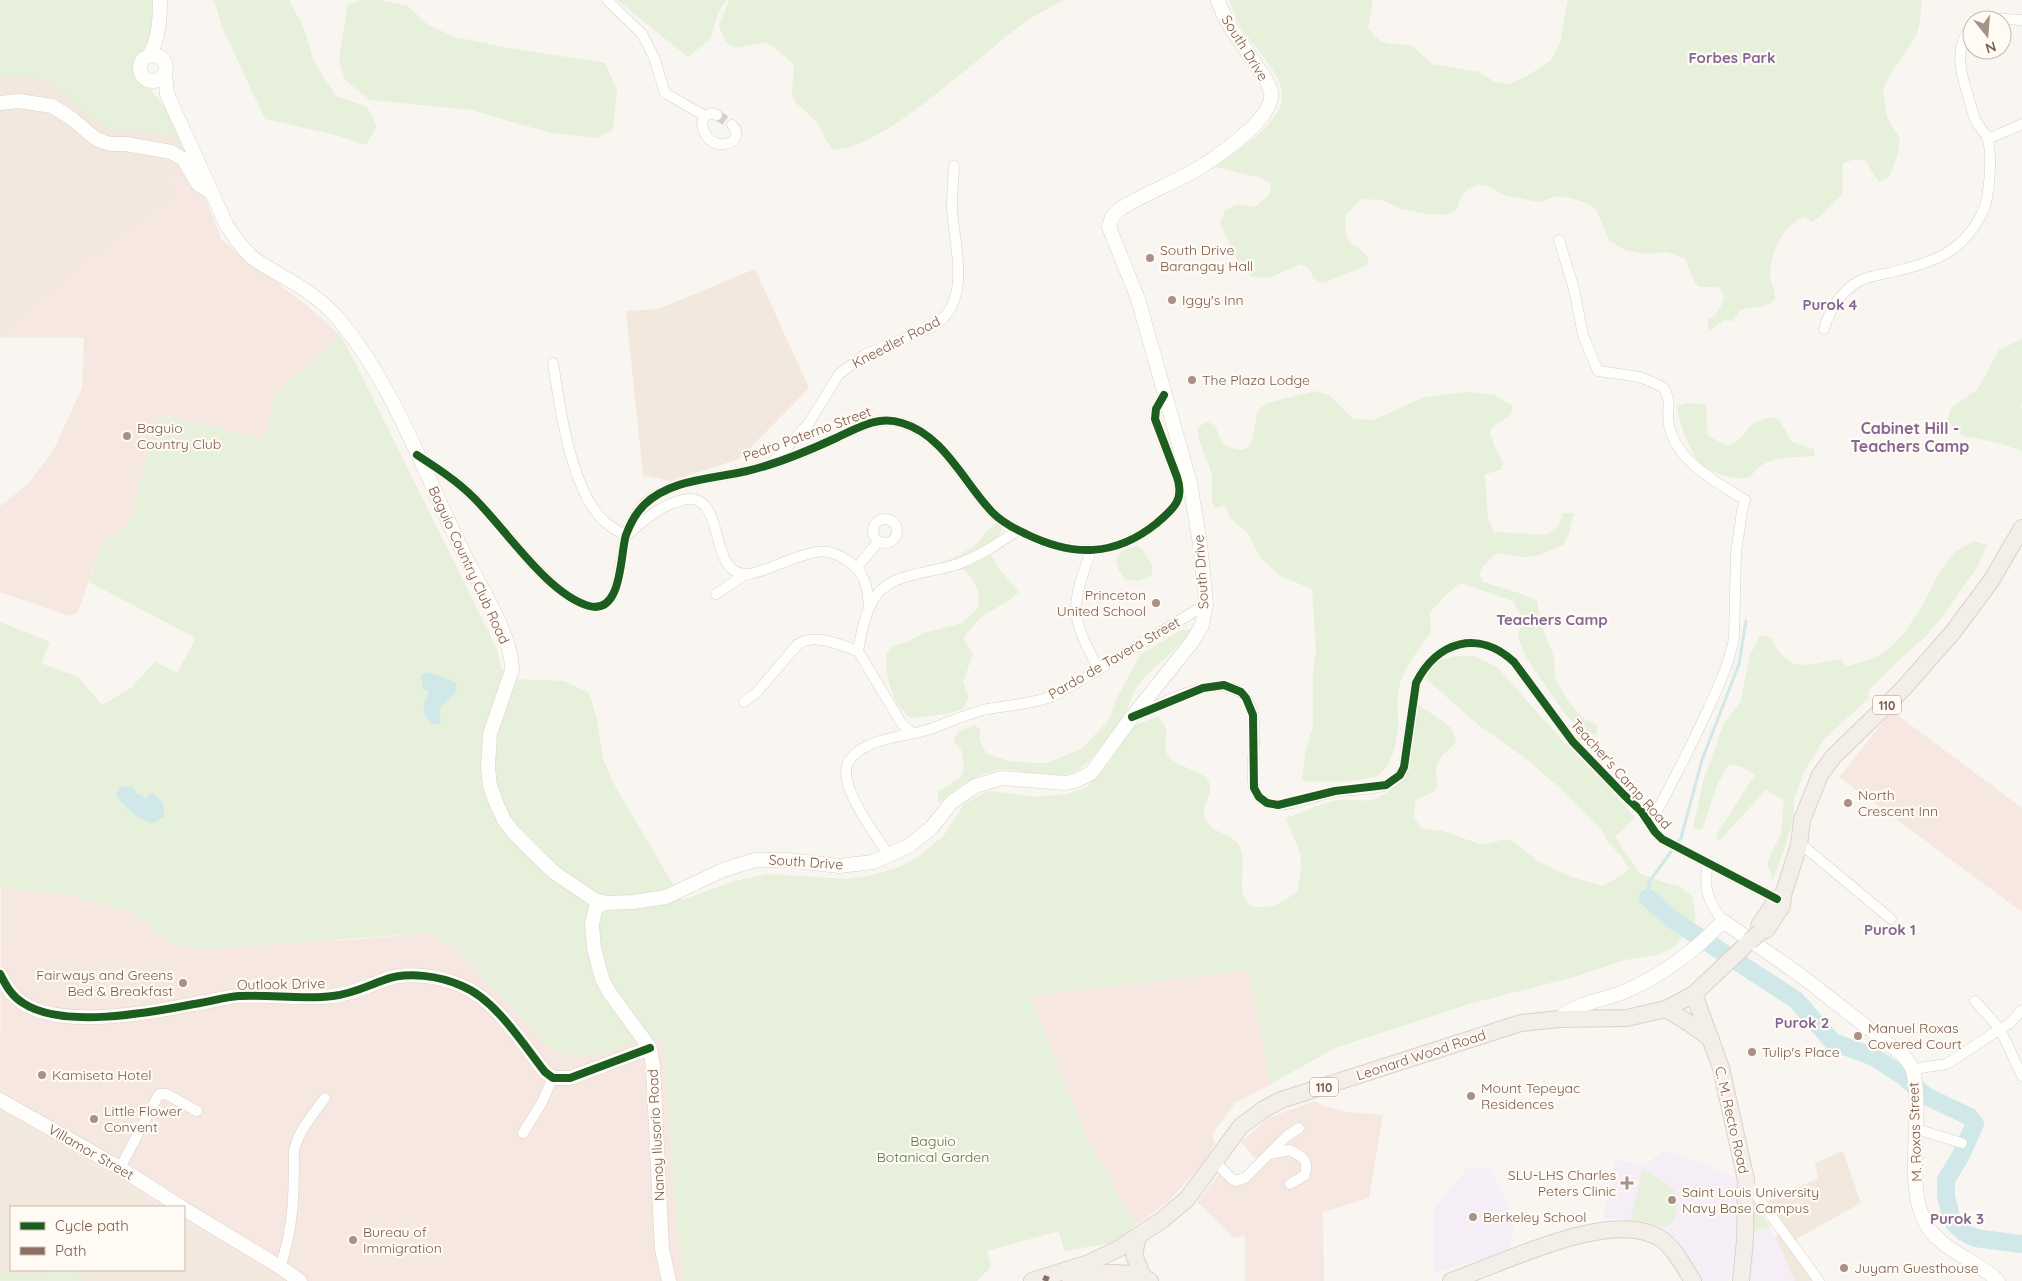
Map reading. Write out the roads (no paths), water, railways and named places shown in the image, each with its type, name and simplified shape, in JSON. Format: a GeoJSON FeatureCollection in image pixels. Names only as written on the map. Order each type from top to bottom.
{"type":"FeatureCollection","features":[{"type":"Feature","properties":{"kind":"main road"},"geometry":{"type":"LineString","coordinates":[[154,53],[166,63],[165,73],[158,80],[150,80],[144,76],[140,68],[144,59],[154,53],[160,19],[160,0]]}},
{"type":"Feature","properties":{"kind":"main road","name":"South Drive"},"geometry":{"type":"LineString","coordinates":[[598,905],[666,897],[723,870],[755,860],[788,860],[839,866],[873,862],[909,846],[922,837],[952,802],[975,786],[1002,778],[1066,783],[1084,777],[1099,764],[1132,717],[1198,633],[1206,604],[1199,537],[1190,483],[1138,299],[1109,227],[1112,217],[1120,209],[1203,166],[1229,147],[1266,112],[1271,100],[1271,91],[1221,12],[1218,0]]}},
{"type":"Feature","properties":{"kind":"main road","name":"Baguio Country Club Road"},"geometry":{"type":"LineString","coordinates":[[165,73],[167,94],[227,226],[238,243],[253,258],[294,282],[332,312],[354,338],[382,384],[424,462],[499,625],[512,660],[512,670],[490,734],[488,768],[490,786],[497,805],[504,820],[526,847],[555,873],[598,905]]}},
{"type":"Feature","properties":{"kind":"main road","name":"Baguio Country Club Road"},"geometry":{"type":"LineString","coordinates":[[150,80],[167,94]]}},
{"type":"Feature","properties":{"kind":"main road"},"geometry":{"type":"LineString","coordinates":[[0,103],[20,101],[52,106],[71,118],[96,139],[110,144],[126,144],[171,152],[183,159],[198,184],[211,192]]}},
{"type":"Feature","properties":{"kind":"main road","name":"Leonard Wood Road"},"geometry":{"type":"LineString","coordinates":[[1032,1281],[1088,1263],[1138,1236],[1187,1200],[1241,1126],[1264,1109],[1281,1100],[1521,1023],[1559,1019],[1627,1018],[1666,1009],[1695,993],[1760,932],[1766,930],[1782,906],[1780,897],[1799,845],[1806,808],[1820,775],[1832,759],[1902,690],[1953,632],[1991,581],[2022,528]]}},
{"type":"Feature","properties":{"kind":"main road"},"geometry":{"type":"LineString","coordinates":[[553,1078],[570,1078],[650,1048],[609,992],[602,979],[594,948],[598,905]]}},
{"type":"Feature","properties":{"kind":"main road"},"geometry":{"type":"LineString","coordinates":[[1559,1019],[1569,1009],[1610,998],[1644,983],[1694,948],[1723,921]]}},
{"type":"Feature","properties":{"kind":"main road","name":"M. Roxas Street"},"geometry":{"type":"LineString","coordinates":[[1723,921],[1854,1016],[1903,1055],[1913,1069],[1916,1097],[1917,1186],[1921,1212],[1926,1223],[1948,1247],[1998,1281]]}},
{"type":"Feature","properties":{"kind":"main road","name":"Outlook Drive"},"geometry":{"type":"LineString","coordinates":[[0,974],[10,992],[22,1003],[58,1016],[92,1017],[152,1012],[238,996],[318,998],[359,990],[397,977],[412,976],[444,980],[460,985],[482,996],[545,1072],[553,1078]]}},
{"type":"Feature","properties":{"kind":"main road","name":"C. M. Recto Road"},"geometry":{"type":"LineString","coordinates":[[1695,993],[1721,1068],[1746,1180],[1745,1240],[1741,1281]]}},
{"type":"Feature","properties":{"kind":"main road"},"geometry":{"type":"LineString","coordinates":[[1666,1009],[1711,1039]]}},
{"type":"Feature","properties":{"kind":"main road","name":"Nanoy Ilusorio Road"},"geometry":{"type":"LineString","coordinates":[[650,1048],[662,1249],[669,1281]]}},
{"type":"Feature","properties":{"kind":"main road","name":"Villamor Street"},"geometry":{"type":"LineString","coordinates":[[0,1100],[120,1168],[179,1206]]}},
{"type":"Feature","properties":{"kind":"main road","name":"Villamor Street"},"geometry":{"type":"LineString","coordinates":[[185,1210],[300,1281]]}},
{"type":"Feature","properties":{"kind":"main road"},"geometry":{"type":"LineString","coordinates":[[1451,1281],[1546,1243],[1623,1228],[1642,1230],[1660,1238],[1674,1252],[1693,1281]]}},
{"type":"Feature","properties":{"kind":"main road"},"geometry":{"type":"LineString","coordinates":[[1138,1236],[1134,1255],[1136,1263],[1146,1279]]}},
{"type":"Feature","properties":{"kind":"main road"},"geometry":{"type":"LineString","coordinates":[[1053,1274],[1066,1276],[1117,1274],[1146,1279]]}},
{"type":"Feature","properties":{"kind":"street"},"geometry":{"type":"LineString","coordinates":[[607,0],[642,34],[654,57],[665,93],[705,116],[717,115]]}},
{"type":"Feature","properties":{"kind":"street"},"geometry":{"type":"LineString","coordinates":[[1824,328],[1828,315],[1842,294],[1857,282],[1937,259],[1968,234],[1987,202],[1990,175],[1988,139],[1976,121],[1960,67],[1960,47],[1962,43]]}},
{"type":"Feature","properties":{"kind":"street"},"geometry":{"type":"LineString","coordinates":[[705,116],[702,123],[704,131],[709,139],[717,145],[726,145],[734,139],[736,131],[732,125]]}},
{"type":"Feature","properties":{"kind":"street"},"geometry":{"type":"LineString","coordinates":[[1988,139],[2022,124]]}},
{"type":"Feature","properties":{"kind":"street","name":"Kneedler Road"},"geometry":{"type":"LineString","coordinates":[[770,464],[809,423],[839,374],[866,354],[930,328],[946,316],[955,296],[960,264],[952,208],[954,166]]}},
{"type":"Feature","properties":{"kind":"street"},"geometry":{"type":"LineString","coordinates":[[1559,240],[1574,289],[1583,335],[1598,371],[1640,377],[1663,387],[1670,404],[1668,413],[1669,426],[1681,450],[1703,472],[1745,500],[1738,530],[1734,639],[1731,653],[1718,689],[1679,771],[1650,824]]}},
{"type":"Feature","properties":{"kind":"street"},"geometry":{"type":"LineString","coordinates":[[553,363],[562,416],[580,484],[597,514],[608,525],[626,536],[666,506],[676,501],[693,499],[705,506],[710,512],[727,564],[739,573],[754,573],[819,552],[827,552],[840,556],[883,587]]}},
{"type":"Feature","properties":{"kind":"street","name":"Pedro Paterno Street"},"geometry":{"type":"LineString","coordinates":[[424,462],[472,496],[556,586],[569,596],[588,605],[602,605],[612,597],[626,536],[642,507],[663,491],[678,485],[770,464],[824,443],[862,424],[886,420],[902,422],[919,430],[934,441],[993,513],[1018,530],[1050,545],[1063,548],[1091,551],[1118,545],[1142,534],[1166,514],[1180,496],[1177,477],[1154,419],[1156,409],[1164,395]]}},
{"type":"Feature","properties":{"kind":"street"},"geometry":{"type":"LineString","coordinates":[[858,651],[869,607],[883,587],[898,579],[958,564],[980,555],[1018,530]]}},
{"type":"Feature","properties":{"kind":"street"},"geometry":{"type":"LineString","coordinates":[[869,607],[860,571],[879,541]]}},
{"type":"Feature","properties":{"kind":"street"},"geometry":{"type":"LineString","coordinates":[[1091,551],[1078,589],[1075,612],[1080,634],[1099,670]]}},
{"type":"Feature","properties":{"kind":"street"},"geometry":{"type":"LineString","coordinates":[[716,594],[746,574]]}},
{"type":"Feature","properties":{"kind":"street","name":"Pardo de Tavera Street"},"geometry":{"type":"LineString","coordinates":[[889,856],[851,794],[845,771],[848,762],[855,754],[864,747],[982,711],[1035,702],[1052,696],[1099,670],[1206,604]]}},
{"type":"Feature","properties":{"kind":"street"},"geometry":{"type":"LineString","coordinates":[[744,702],[757,692],[798,644],[804,640],[818,638],[858,651],[908,734]]}},
{"type":"Feature","properties":{"kind":"street","name":"Teacher's Camp Road"},"geometry":{"type":"LineString","coordinates":[[1132,717],[1203,688],[1224,685],[1241,692],[1250,706],[1254,727],[1254,788],[1259,797],[1267,803],[1288,804],[1335,792],[1386,785],[1400,775],[1404,766],[1416,683],[1429,662],[1452,646],[1478,643],[1492,646],[1514,662],[1574,742],[1624,795],[1641,810],[1662,839],[1708,864],[1780,897]]}},
{"type":"Feature","properties":{"kind":"street"},"geometry":{"type":"LineString","coordinates":[[1799,845],[1891,919]]}},
{"type":"Feature","properties":{"kind":"street","name":"M. Roxas Street"},"geometry":{"type":"LineString","coordinates":[[1708,864],[1706,890],[1712,906],[1723,921]]}},
{"type":"Feature","properties":{"kind":"street"},"geometry":{"type":"LineString","coordinates":[[1975,1001],[2000,1029],[2022,1076]]}},
{"type":"Feature","properties":{"kind":"street"},"geometry":{"type":"LineString","coordinates":[[1913,1069],[1947,1064],[2009,1024],[2022,1010]]}},
{"type":"Feature","properties":{"kind":"street"},"geometry":{"type":"LineString","coordinates":[[523,1133],[541,1104],[553,1078]]}},
{"type":"Feature","properties":{"kind":"street"},"geometry":{"type":"LineString","coordinates":[[120,1168],[159,1094],[166,1094],[197,1111]]}},
{"type":"Feature","properties":{"kind":"street"},"geometry":{"type":"LineString","coordinates":[[280,1267],[288,1244],[292,1219],[296,1142],[300,1132],[325,1098]]}},
{"type":"Feature","properties":{"kind":"street"},"geometry":{"type":"LineString","coordinates":[[1215,1162],[1232,1180],[1236,1181],[1245,1178],[1287,1136],[1299,1128]]}},
{"type":"Feature","properties":{"kind":"street"},"geometry":{"type":"LineString","coordinates":[[1916,1129],[1962,1143]]}},
{"type":"Feature","properties":{"kind":"street"},"geometry":{"type":"LineString","coordinates":[[1270,1154],[1290,1150],[1305,1159],[1307,1166],[1305,1175],[1290,1184]]}},
{"type":"Feature","properties":{"kind":"street"},"geometry":{"type":"LineString","coordinates":[[1746,1180],[1819,1281]]}},
{"type":"Feature","properties":{"kind":"water"},"geometry":{"type":"Polygon","coordinates":[[[428,672],[456,682],[457,690],[439,709],[441,723],[433,724],[424,713],[424,705],[429,692],[423,688],[421,675],[428,672]]]}},
{"type":"Feature","properties":{"kind":"water"},"geometry":{"type":"Polygon","coordinates":[[[128,786],[134,788],[137,794],[143,796],[144,799],[152,793],[158,798],[164,806],[164,817],[152,823],[132,812],[116,795],[121,787],[128,786]]]}},
{"type":"Feature","properties":{"kind":"waterway"},"geometry":{"type":"LineString","coordinates":[[1648,898],[1649,882],[1681,838],[1702,760],[1739,664],[1746,621]]}},
{"type":"Feature","properties":{"kind":"waterway"},"geometry":{"type":"LineString","coordinates":[[1648,898],[1673,920],[1796,1000],[1833,1042],[1874,1057],[1903,1076],[1926,1096],[1970,1117],[1975,1124],[1960,1157],[1946,1180],[1946,1196],[1952,1221],[1962,1231],[1975,1238],[2022,1244]]}},
{"type":"Feature","properties":{"kind":"tunnel"},"geometry":{"type":"LineString","coordinates":[[717,115],[732,125]]}},
{"type":"Feature","properties":{"kind":"place","name":"South Drive Barangay Hall"},"geometry":{"type":"Point","coordinates":[1150,258]}},
{"type":"Feature","properties":{"kind":"place","name":"Iggy's Inn"},"geometry":{"type":"Point","coordinates":[1172,300]}},
{"type":"Feature","properties":{"kind":"place","name":"The Plaza Lodge"},"geometry":{"type":"Point","coordinates":[1192,380]}},
{"type":"Feature","properties":{"kind":"place","name":"Baguio Country Club"},"geometry":{"type":"Point","coordinates":[127,436]}},
{"type":"Feature","properties":{"kind":"place","name":"Princeton United School"},"geometry":{"type":"Point","coordinates":[1156,603]}},
{"type":"Feature","properties":{"kind":"place","name":"North Crescent Inn"},"geometry":{"type":"Point","coordinates":[1848,803]}},
{"type":"Feature","properties":{"kind":"place","name":"Fairways and Greens Bed & Breakfast"},"geometry":{"type":"Point","coordinates":[183,983]}},
{"type":"Feature","properties":{"kind":"place","name":"Manuel Roxas Covered Court"},"geometry":{"type":"Point","coordinates":[1858,1036]}},
{"type":"Feature","properties":{"kind":"place","name":"Tulip's Place"},"geometry":{"type":"Point","coordinates":[1752,1052]}},
{"type":"Feature","properties":{"kind":"place","name":"Kamiseta Hotel"},"geometry":{"type":"Point","coordinates":[42,1075]}},
{"type":"Feature","properties":{"kind":"place","name":"Mount Tepeyac Residences"},"geometry":{"type":"Point","coordinates":[1471,1096]}},
{"type":"Feature","properties":{"kind":"place","name":"Little Flower Convent"},"geometry":{"type":"Point","coordinates":[94,1119]}},
{"type":"Feature","properties":{"kind":"place","name":"SLU-LHS Charles Peters Clinic"},"geometry":{"type":"Point","coordinates":[1627,1183]}},
{"type":"Feature","properties":{"kind":"place","name":"Saint Louis University Navy Base Campus"},"geometry":{"type":"Point","coordinates":[1672,1200]}},
{"type":"Feature","properties":{"kind":"place","name":"Berkeley School"},"geometry":{"type":"Point","coordinates":[1473,1217]}},
{"type":"Feature","properties":{"kind":"place","name":"Bureau of Immigration"},"geometry":{"type":"Point","coordinates":[353,1240]}},
{"type":"Feature","properties":{"kind":"place","name":"Juyam Guesthouse"},"geometry":{"type":"Point","coordinates":[1844,1268]}},
{"type":"Feature","properties":{"kind":"district","name":"Forbes Park"},"geometry":{"type":"Point","coordinates":[1732,57]}},
{"type":"Feature","properties":{"kind":"district","name":"Purok 4"},"geometry":{"type":"Point","coordinates":[1830,304]}},
{"type":"Feature","properties":{"kind":"district","name":"Cabinet Hill - Teachers Camp"},"geometry":{"type":"Point","coordinates":[1910,437]}},
{"type":"Feature","properties":{"kind":"district","name":"Teachers Camp"},"geometry":{"type":"Point","coordinates":[1552,619]}},
{"type":"Feature","properties":{"kind":"district","name":"Purok 1"},"geometry":{"type":"Point","coordinates":[1890,929]}},
{"type":"Feature","properties":{"kind":"district","name":"Purok 2"},"geometry":{"type":"Point","coordinates":[1802,1022]}},
{"type":"Feature","properties":{"kind":"district","name":"Purok 3"},"geometry":{"type":"Point","coordinates":[1957,1218]}},
{"type":"Feature","properties":{"kind":"park label","name":"Baguio Botanical Garden"},"geometry":{"type":"Point","coordinates":[933,1150]}}]}
